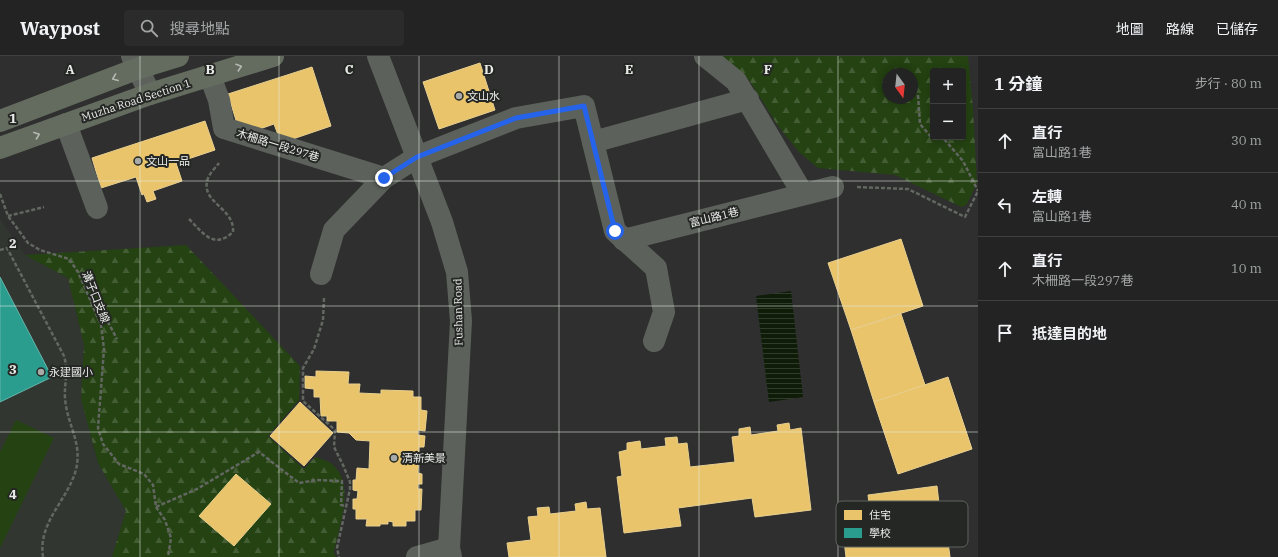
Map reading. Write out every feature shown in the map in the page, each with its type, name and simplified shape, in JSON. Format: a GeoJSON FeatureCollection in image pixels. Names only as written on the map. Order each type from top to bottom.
{"type":"FeatureCollection","features":[{"type":"Feature","properties":{"kind":"main road"},"geometry":{"type":"LineString","coordinates":[[0,121],[136,62],[178,56]]}},
{"type":"Feature","properties":{"kind":"main road","name":"Muzha Road Section 1"},"geometry":{"type":"LineString","coordinates":[[0,148],[150,94],[273,56]]}},
{"type":"Feature","properties":{"kind":"street","name":"Fushan Road"},"geometry":{"type":"LineString","coordinates":[[378,56],[442,222],[457,272],[461,321],[450,553]]}},
{"type":"Feature","properties":{"kind":"street"},"geometry":{"type":"LineString","coordinates":[[705,56],[736,81],[803,194]]}},
{"type":"Feature","properties":{"kind":"street"},"geometry":{"type":"LineString","coordinates":[[136,62],[150,94]]}},
{"type":"Feature","properties":{"kind":"street","name":"木柵路一段297巷"},"geometry":{"type":"LineString","coordinates":[[210,76],[219,100],[224,128],[384,178]]}},
{"type":"Feature","properties":{"kind":"street"},"geometry":{"type":"LineString","coordinates":[[593,142],[748,99]]}},
{"type":"Feature","properties":{"kind":"street"},"geometry":{"type":"LineString","coordinates":[[320,274],[334,230],[384,178],[417,157],[516,118],[584,106],[615,231],[656,268],[664,312],[654,341]]}},
{"type":"Feature","properties":{"kind":"street"},"geometry":{"type":"LineString","coordinates":[[66,124],[97,208]]}},
{"type":"Feature","properties":{"kind":"street","name":"富山路1巷"},"geometry":{"type":"LineString","coordinates":[[624,240],[833,187]]}},
{"type":"Feature","properties":{"kind":"street"},"geometry":{"type":"LineString","coordinates":[[417,557],[450,553]]}},
{"type":"Feature","properties":{"kind":"path"},"geometry":{"type":"LineString","coordinates":[[833,187],[908,189],[966,217],[978,191],[964,162],[944,139],[932,138],[920,124],[918,95]]}},
{"type":"Feature","properties":{"kind":"path"},"geometry":{"type":"LineString","coordinates":[[189,219],[206,236],[214,240],[225,239],[233,232],[234,224],[230,217],[212,199],[207,189],[208,178],[219,162]]}},
{"type":"Feature","properties":{"kind":"path","name":"溝子口支線"},"geometry":{"type":"LineString","coordinates":[[0,194],[8,216],[28,243],[40,250],[68,259],[78,272],[101,325],[104,349],[98,428],[103,444],[119,464],[144,474],[153,485],[156,507],[165,520],[171,538],[168,557]]}},
{"type":"Feature","properties":{"kind":"path"},"geometry":{"type":"LineString","coordinates":[[8,216],[44,207]]}},
{"type":"Feature","properties":{"kind":"path"},"geometry":{"type":"LineString","coordinates":[[0,250],[7,248],[64,356],[68,370],[66,398],[79,458],[74,474],[42,539],[43,557]]}},
{"type":"Feature","properties":{"kind":"path"},"geometry":{"type":"LineString","coordinates":[[320,274],[325,288],[323,320],[314,349],[303,368],[303,401],[335,430],[334,447],[350,482],[350,490],[338,548],[339,557]]}},
{"type":"Feature","properties":{"kind":"path"},"geometry":{"type":"LineString","coordinates":[[88,296],[100,307],[117,338]]}},
{"type":"Feature","properties":{"kind":"path"},"geometry":{"type":"LineString","coordinates":[[156,507],[196,489],[259,452],[300,483],[316,480],[342,481],[341,505],[346,506]]}},
{"type":"Feature","properties":{"kind":"shaded area","name":"永建國小"},"geometry":{"type":"Polygon","coordinates":[[[0,219],[25,255],[68,278],[84,345],[81,399],[98,463],[126,511],[112,557],[0,557],[0,219]]]}},
{"type":"Feature","properties":{"kind":"shaded area"},"geometry":{"type":"Polygon","coordinates":[[[791,291],[803,397],[769,402],[756,296],[791,291]]]}},
{"type":"Feature","properties":{"kind":"green space"},"geometry":{"type":"Polygon","coordinates":[[[968,56],[973,109],[977,183],[967,204],[963,207],[959,206],[895,175],[818,168],[799,152],[778,126],[749,80],[720,57],[968,56]]]}},
{"type":"Feature","properties":{"kind":"green space"},"geometry":{"type":"Polygon","coordinates":[[[186,245],[300,366],[299,400],[268,436],[304,469],[315,457],[330,463],[340,474],[344,484],[345,495],[342,519],[334,552],[336,557],[112,557],[126,511],[98,463],[81,399],[84,345],[68,278],[25,255],[186,245]]]}},
{"type":"Feature","properties":{"kind":"green space"},"geometry":{"type":"Polygon","coordinates":[[[16,420],[54,438],[0,548],[0,452],[16,420]]]}},
{"type":"Feature","properties":{"kind":"building: 住宅","name":"文山水"},"geometry":{"type":"Polygon","coordinates":[[[480,63],[495,110],[439,129],[423,82],[480,63]]]}},
{"type":"Feature","properties":{"kind":"building: 住宅"},"geometry":{"type":"Polygon","coordinates":[[[312,67],[331,126],[281,143],[274,124],[251,132],[238,127],[228,94],[312,67]]]}},
{"type":"Feature","properties":{"kind":"building: 住宅","name":"文山一品"},"geometry":{"type":"Polygon","coordinates":[[[205,121],[215,150],[176,163],[182,181],[153,191],[156,199],[147,202],[144,194],[142,195],[136,177],[101,188],[92,158],[205,121]]]}},
{"type":"Feature","properties":{"kind":"building: 住宅"},"geometry":{"type":"Polygon","coordinates":[[[901,239],[923,306],[851,330],[828,263],[901,239]]]}},
{"type":"Feature","properties":{"kind":"building: 住宅"},"geometry":{"type":"Polygon","coordinates":[[[901,314],[925,385],[874,402],[851,330],[901,314]]]}},
{"type":"Feature","properties":{"kind":"building: 住宅","name":"清新美景"},"geometry":{"type":"Polygon","coordinates":[[[316,371],[349,372],[348,384],[360,384],[359,393],[381,394],[381,390],[413,391],[413,397],[421,397],[421,410],[427,411],[425,431],[418,430],[418,435],[425,436],[424,447],[419,447],[418,473],[422,474],[422,484],[418,484],[418,489],[422,489],[421,510],[415,510],[415,521],[406,521],[406,526],[393,526],[393,522],[388,521],[388,524],[380,524],[380,526],[366,526],[367,519],[356,519],[356,509],[353,509],[353,499],[357,499],[358,491],[353,490],[353,480],[356,480],[357,468],[369,469],[370,441],[356,440],[349,433],[337,432],[337,421],[327,421],[327,416],[321,416],[320,397],[314,397],[314,389],[305,388],[305,376],[316,377],[316,371]]]}},
{"type":"Feature","properties":{"kind":"building: 住宅"},"geometry":{"type":"Polygon","coordinates":[[[948,377],[972,449],[898,474],[874,402],[948,377]]]}},
{"type":"Feature","properties":{"kind":"building: 住宅"},"geometry":{"type":"Polygon","coordinates":[[[300,402],[333,433],[304,466],[270,436],[300,402]]]}},
{"type":"Feature","properties":{"kind":"building: 住宅"},"geometry":{"type":"Polygon","coordinates":[[[789,423],[790,430],[801,428],[811,510],[755,517],[752,498],[678,508],[681,526],[624,533],[617,477],[622,476],[619,452],[627,450],[627,443],[640,441],[641,449],[666,446],[665,438],[677,437],[678,444],[687,443],[690,467],[735,462],[732,437],[739,436],[739,429],[750,427],[751,435],[778,431],[777,425],[789,423]]]}},
{"type":"Feature","properties":{"kind":"building: 住宅"},"geometry":{"type":"Polygon","coordinates":[[[236,474],[271,504],[234,546],[199,516],[236,474]]]}},
{"type":"Feature","properties":{"kind":"building: 住宅"},"geometry":{"type":"Polygon","coordinates":[[[937,486],[939,501],[869,501],[868,495],[937,486]]]}},
{"type":"Feature","properties":{"kind":"building: 住宅"},"geometry":{"type":"Polygon","coordinates":[[[586,502],[587,509],[600,508],[606,557],[509,557],[507,543],[531,540],[528,517],[538,516],[537,508],[549,507],[550,514],[576,511],[575,504],[586,502]]]}},
{"type":"Feature","properties":{"kind":"building: 住宅"},"geometry":{"type":"Polygon","coordinates":[[[845,547],[949,547],[950,557],[846,557],[845,547]]]}},
{"type":"Feature","properties":{"kind":"building: 學校"},"geometry":{"type":"Polygon","coordinates":[[[0,277],[52,377],[0,402],[0,277]]]}},
{"type":"Feature","properties":{"kind":"place","name":"文山水"},"geometry":{"type":"Point","coordinates":[459,96]}},
{"type":"Feature","properties":{"kind":"place","name":"文山一品"},"geometry":{"type":"Point","coordinates":[138,161]}},
{"type":"Feature","properties":{"kind":"place","name":"永建國小"},"geometry":{"type":"Point","coordinates":[41,372]}},
{"type":"Feature","properties":{"kind":"place","name":"清新美景"},"geometry":{"type":"Point","coordinates":[394,458]}},
{"type":"Feature","properties":{"kind":"route"},"geometry":{"type":"LineString","coordinates":[[384,178],[417,157],[516,118],[584,106],[615,231]]}}]}
